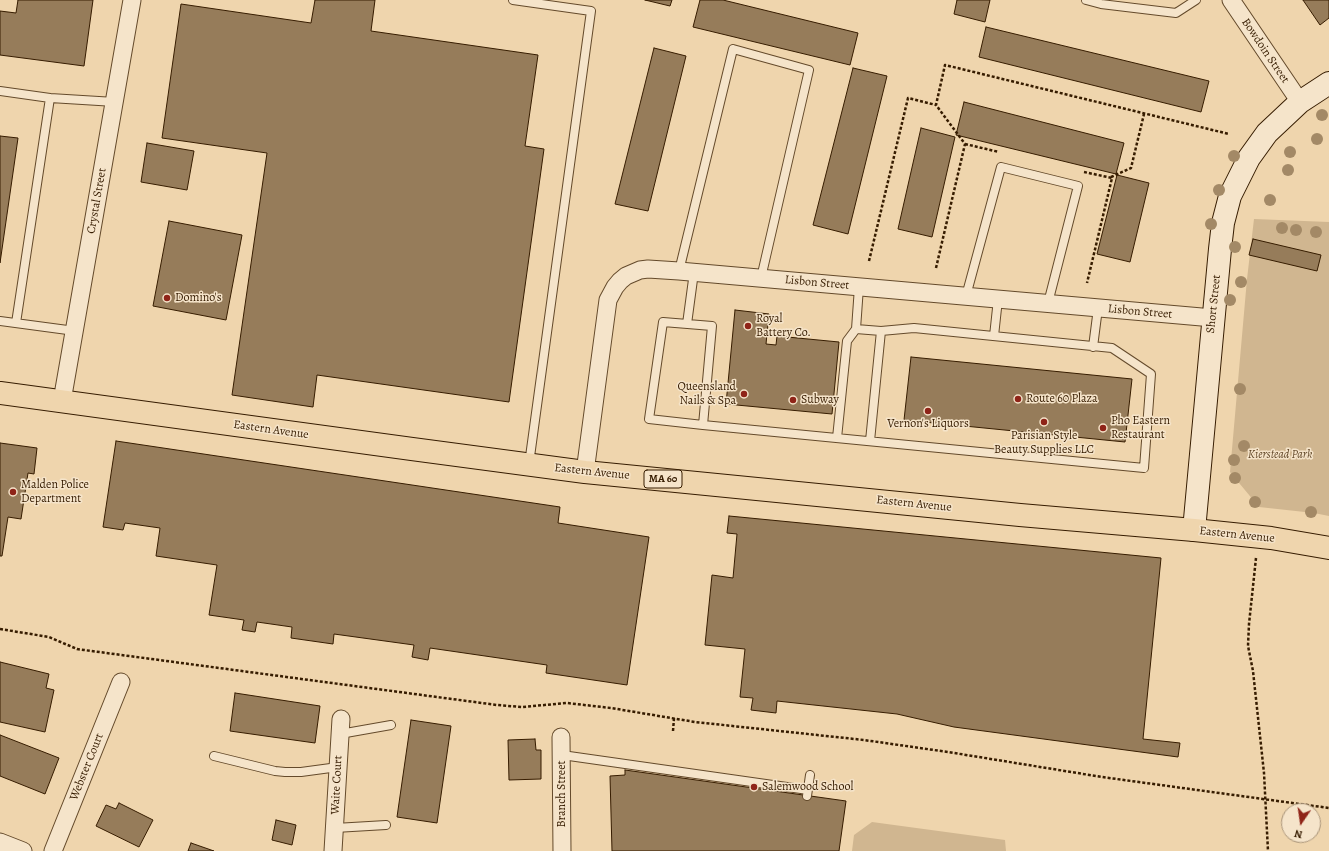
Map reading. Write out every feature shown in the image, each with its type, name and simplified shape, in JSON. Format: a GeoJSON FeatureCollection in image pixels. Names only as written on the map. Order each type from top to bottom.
{"type":"FeatureCollection","features":[{"type":"Feature","properties":{"kind":"main road","name":"Short Street"},"geometry":{"type":"LineString","coordinates":[[1194,530],[1223,223],[1234,186],[1258,144],[1300,102],[1329,83]]}},
{"type":"Feature","properties":{"kind":"main road","name":"Eastern Avenue"},"geometry":{"type":"LineString","coordinates":[[0,393],[585,472],[1020,515],[1194,530],[1258,537],[1329,548]]}},
{"type":"Feature","properties":{"kind":"street","name":"Crystal Street"},"geometry":{"type":"LineString","coordinates":[[62,401],[132,0]]}},
{"type":"Feature","properties":{"kind":"street","name":"Bowdoin Street"},"geometry":{"type":"LineString","coordinates":[[1231,0],[1300,102]]}},
{"type":"Feature","properties":{"kind":"street","name":"Lisbon Street"},"geometry":{"type":"LineString","coordinates":[[585,472],[607,308],[611,293],[626,276],[640,270],[648,269],[760,278],[1213,318]]}},
{"type":"Feature","properties":{"kind":"street","name":"Webster Court"},"geometry":{"type":"LineString","coordinates":[[53,851],[121,682]]}},
{"type":"Feature","properties":{"kind":"street","name":"Waite Court"},"geometry":{"type":"LineString","coordinates":[[334,851],[341,726]]}},
{"type":"Feature","properties":{"kind":"street","name":"Branch Street"},"geometry":{"type":"LineString","coordinates":[[562,738],[562,851]]}},
{"type":"Feature","properties":{"kind":"street"},"geometry":{"type":"LineString","coordinates":[[0,842],[23,851]]}},
{"type":"Feature","properties":{"kind":"lane"},"geometry":{"type":"LineString","coordinates":[[513,0],[591,11],[529,465]]}},
{"type":"Feature","properties":{"kind":"lane"},"geometry":{"type":"LineString","coordinates":[[1086,0],[1101,4],[1176,13],[1196,0]]}},
{"type":"Feature","properties":{"kind":"lane"},"geometry":{"type":"LineString","coordinates":[[687,324],[687,272],[733,49],[809,70],[760,278]]}},
{"type":"Feature","properties":{"kind":"lane"},"geometry":{"type":"LineString","coordinates":[[0,91],[50,98],[115,102]]}},
{"type":"Feature","properties":{"kind":"lane"},"geometry":{"type":"LineString","coordinates":[[16,323],[50,98]]}},
{"type":"Feature","properties":{"kind":"lane"},"geometry":{"type":"LineString","coordinates":[[966,296],[1001,167],[1078,186],[1048,304]]}},
{"type":"Feature","properties":{"kind":"lane"},"geometry":{"type":"LineString","coordinates":[[837,438],[847,341],[856,329],[859,287]]}},
{"type":"Feature","properties":{"kind":"lane"},"geometry":{"type":"LineString","coordinates":[[994,336],[998,299]]}},
{"type":"Feature","properties":{"kind":"lane"},"geometry":{"type":"LineString","coordinates":[[1093,347],[1098,308]]}},
{"type":"Feature","properties":{"kind":"lane"},"geometry":{"type":"LineString","coordinates":[[0,321],[75,331]]}},
{"type":"Feature","properties":{"kind":"lane"},"geometry":{"type":"LineString","coordinates":[[703,425],[712,326],[662,322],[649,419],[703,425],[1144,468],[1151,374],[1112,348],[914,328],[881,331],[856,329]]}},
{"type":"Feature","properties":{"kind":"lane"},"geometry":{"type":"LineString","coordinates":[[870,441],[881,331]]}},
{"type":"Feature","properties":{"kind":"lane"},"geometry":{"type":"LineString","coordinates":[[341,726],[391,724]]}},
{"type":"Feature","properties":{"kind":"lane"},"geometry":{"type":"LineString","coordinates":[[562,755],[808,793],[810,775]]}},
{"type":"Feature","properties":{"kind":"lane"},"geometry":{"type":"LineString","coordinates":[[214,756],[275,771],[285,772],[301,772],[338,767]]}},
{"type":"Feature","properties":{"kind":"lane"},"geometry":{"type":"LineString","coordinates":[[335,828],[386,825]]}},
{"type":"Feature","properties":{"kind":"path"},"geometry":{"type":"LineString","coordinates":[[936,104],[945,65],[1229,134]]}},
{"type":"Feature","properties":{"kind":"path"},"geometry":{"type":"LineString","coordinates":[[869,262],[908,98],[936,104],[965,144],[936,268]]}},
{"type":"Feature","properties":{"kind":"path"},"geometry":{"type":"LineString","coordinates":[[1111,178],[1131,168],[1144,114]]}},
{"type":"Feature","properties":{"kind":"path"},"geometry":{"type":"LineString","coordinates":[[1087,283],[1094,254]]}},
{"type":"Feature","properties":{"kind":"path"},"geometry":{"type":"LineString","coordinates":[[1258,537],[1248,624],[1248,646],[1254,682],[1266,799],[1268,851]]}},
{"type":"Feature","properties":{"kind":"path"},"geometry":{"type":"LineString","coordinates":[[0,629],[48,637],[77,649],[84,650],[497,705],[526,706],[567,703],[674,718],[890,743],[1102,777],[1329,808]]}},
{"type":"Feature","properties":{"kind":"path"},"geometry":{"type":"LineString","coordinates":[[673,731],[674,718]]}},
{"type":"Feature","properties":{"kind":"green space","name":"Kierstead Park"},"geometry":{"type":"Polygon","coordinates":[[[1254,219],[1329,222],[1329,516],[1259,507],[1230,472],[1247,279],[1254,219]]]}},
{"type":"Feature","properties":{"kind":"green space"},"geometry":{"type":"Polygon","coordinates":[[[872,822],[1005,840],[1006,851],[852,851],[854,835],[872,822]]]}},
{"type":"Feature","properties":{"kind":"building"},"geometry":{"type":"Polygon","coordinates":[[[18,0],[93,0],[84,66],[0,55],[0,11],[16,13],[18,0]]]}},
{"type":"Feature","properties":{"kind":"building"},"geometry":{"type":"Polygon","coordinates":[[[315,0],[375,0],[371,31],[538,55],[525,146],[544,149],[509,402],[317,375],[313,407],[232,395],[267,153],[162,138],[181,4],[311,23],[315,0]]]}},
{"type":"Feature","properties":{"kind":"building"},"geometry":{"type":"Polygon","coordinates":[[[645,0],[672,0],[670,6],[645,0]]]}},
{"type":"Feature","properties":{"kind":"building"},"geometry":{"type":"Polygon","coordinates":[[[700,0],[723,0],[858,33],[850,65],[693,27],[700,0]]]}},
{"type":"Feature","properties":{"kind":"building"},"geometry":{"type":"Polygon","coordinates":[[[957,0],[990,0],[985,22],[954,14],[957,0]]]}},
{"type":"Feature","properties":{"kind":"building"},"geometry":{"type":"Polygon","coordinates":[[[1303,0],[1329,0],[1329,18],[1320,25],[1303,0]]]}},
{"type":"Feature","properties":{"kind":"building"},"geometry":{"type":"Polygon","coordinates":[[[986,27],[1209,81],[1201,112],[979,57],[986,27]]]}},
{"type":"Feature","properties":{"kind":"building"},"geometry":{"type":"Polygon","coordinates":[[[654,48],[686,56],[648,211],[615,204],[654,48]]]}},
{"type":"Feature","properties":{"kind":"building"},"geometry":{"type":"Polygon","coordinates":[[[853,68],[887,76],[848,234],[813,225],[853,68]]]}},
{"type":"Feature","properties":{"kind":"building"},"geometry":{"type":"Polygon","coordinates":[[[964,102],[1124,143],[1116,174],[956,135],[964,102]]]}},
{"type":"Feature","properties":{"kind":"building"},"geometry":{"type":"Polygon","coordinates":[[[921,128],[955,137],[932,237],[898,229],[921,128]]]}},
{"type":"Feature","properties":{"kind":"building"},"geometry":{"type":"Polygon","coordinates":[[[0,136],[18,138],[0,263],[0,136]]]}},
{"type":"Feature","properties":{"kind":"building"},"geometry":{"type":"Polygon","coordinates":[[[147,143],[194,151],[187,190],[141,182],[147,143]]]}},
{"type":"Feature","properties":{"kind":"building"},"geometry":{"type":"Polygon","coordinates":[[[1117,175],[1149,183],[1130,262],[1097,254],[1117,175]]]}},
{"type":"Feature","properties":{"kind":"building"},"geometry":{"type":"Polygon","coordinates":[[[169,221],[242,235],[226,320],[153,306],[169,221]]]}},
{"type":"Feature","properties":{"kind":"building"},"geometry":{"type":"Polygon","coordinates":[[[1253,239],[1321,255],[1317,271],[1249,255],[1253,239]]]}},
{"type":"Feature","properties":{"kind":"building"},"geometry":{"type":"Polygon","coordinates":[[[735,310],[769,314],[766,344],[776,345],[777,336],[839,342],[832,414],[726,404],[735,310]]]}},
{"type":"Feature","properties":{"kind":"building","name":"Route 60 Plaza"},"geometry":{"type":"Polygon","coordinates":[[[911,357],[1132,379],[1125,442],[904,420],[911,357]]]}},
{"type":"Feature","properties":{"kind":"building"},"geometry":{"type":"Polygon","coordinates":[[[116,441],[560,507],[558,523],[649,537],[627,685],[546,673],[547,665],[430,648],[428,660],[412,657],[414,645],[334,634],[333,644],[291,638],[292,627],[257,622],[255,632],[242,630],[244,620],[209,615],[217,565],[156,556],[160,528],[125,523],[123,530],[103,527],[116,441]]]}},
{"type":"Feature","properties":{"kind":"building","name":"Malden Police Department"},"geometry":{"type":"Polygon","coordinates":[[[0,443],[37,448],[34,474],[28,473],[21,519],[8,517],[2,556],[0,556],[0,443]]]}},
{"type":"Feature","properties":{"kind":"building"},"geometry":{"type":"Polygon","coordinates":[[[729,516],[1161,558],[1143,739],[1180,743],[1178,757],[954,727],[897,714],[777,701],[776,713],[751,710],[753,698],[740,697],[745,649],[705,645],[712,575],[733,578],[737,534],[727,533],[729,516]]]}},
{"type":"Feature","properties":{"kind":"building"},"geometry":{"type":"Polygon","coordinates":[[[0,662],[49,674],[46,688],[54,690],[45,732],[0,722],[0,662]]]}},
{"type":"Feature","properties":{"kind":"building"},"geometry":{"type":"Polygon","coordinates":[[[235,693],[320,706],[315,743],[230,731],[235,693]]]}},
{"type":"Feature","properties":{"kind":"building"},"geometry":{"type":"Polygon","coordinates":[[[411,720],[451,726],[437,823],[397,817],[411,720]]]}},
{"type":"Feature","properties":{"kind":"building"},"geometry":{"type":"Polygon","coordinates":[[[0,735],[59,758],[45,794],[0,776],[0,735]]]}},
{"type":"Feature","properties":{"kind":"building"},"geometry":{"type":"Polygon","coordinates":[[[535,739],[536,750],[541,750],[541,779],[509,780],[508,740],[535,739]]]}},
{"type":"Feature","properties":{"kind":"building"},"geometry":{"type":"Polygon","coordinates":[[[625,770],[846,801],[839,851],[612,851],[610,776],[625,775],[625,770]]]}},
{"type":"Feature","properties":{"kind":"building"},"geometry":{"type":"Polygon","coordinates":[[[119,803],[153,820],[139,847],[96,826],[106,805],[116,809],[119,803]]]}},
{"type":"Feature","properties":{"kind":"building"},"geometry":{"type":"Polygon","coordinates":[[[276,820],[296,825],[292,845],[272,840],[276,820]]]}},
{"type":"Feature","properties":{"kind":"building"},"geometry":{"type":"Polygon","coordinates":[[[191,843],[214,851],[188,851],[191,843]]]}},
{"type":"Feature","properties":{"kind":"place","name":"Domino's"},"geometry":{"type":"Point","coordinates":[167,298]}},
{"type":"Feature","properties":{"kind":"place","name":"Royal Battery Co."},"geometry":{"type":"Point","coordinates":[748,326]}},
{"type":"Feature","properties":{"kind":"place","name":"Queensland Nails & Spa"},"geometry":{"type":"Point","coordinates":[744,394]}},
{"type":"Feature","properties":{"kind":"place","name":"Route 60 Plaza"},"geometry":{"type":"Point","coordinates":[1018,399]}},
{"type":"Feature","properties":{"kind":"place","name":"Subway"},"geometry":{"type":"Point","coordinates":[793,400]}},
{"type":"Feature","properties":{"kind":"place","name":"Vernon's Liquors"},"geometry":{"type":"Point","coordinates":[928,411]}},
{"type":"Feature","properties":{"kind":"place","name":"Parisian Style Beauty Supplies LLC"},"geometry":{"type":"Point","coordinates":[1044,422]}},
{"type":"Feature","properties":{"kind":"place","name":"Pho Eastern Restaurant"},"geometry":{"type":"Point","coordinates":[1103,428]}},
{"type":"Feature","properties":{"kind":"place","name":"Malden Police Department"},"geometry":{"type":"Point","coordinates":[13,492]}},
{"type":"Feature","properties":{"kind":"place","name":"Salemwood School"},"geometry":{"type":"Point","coordinates":[754,787]}}]}
